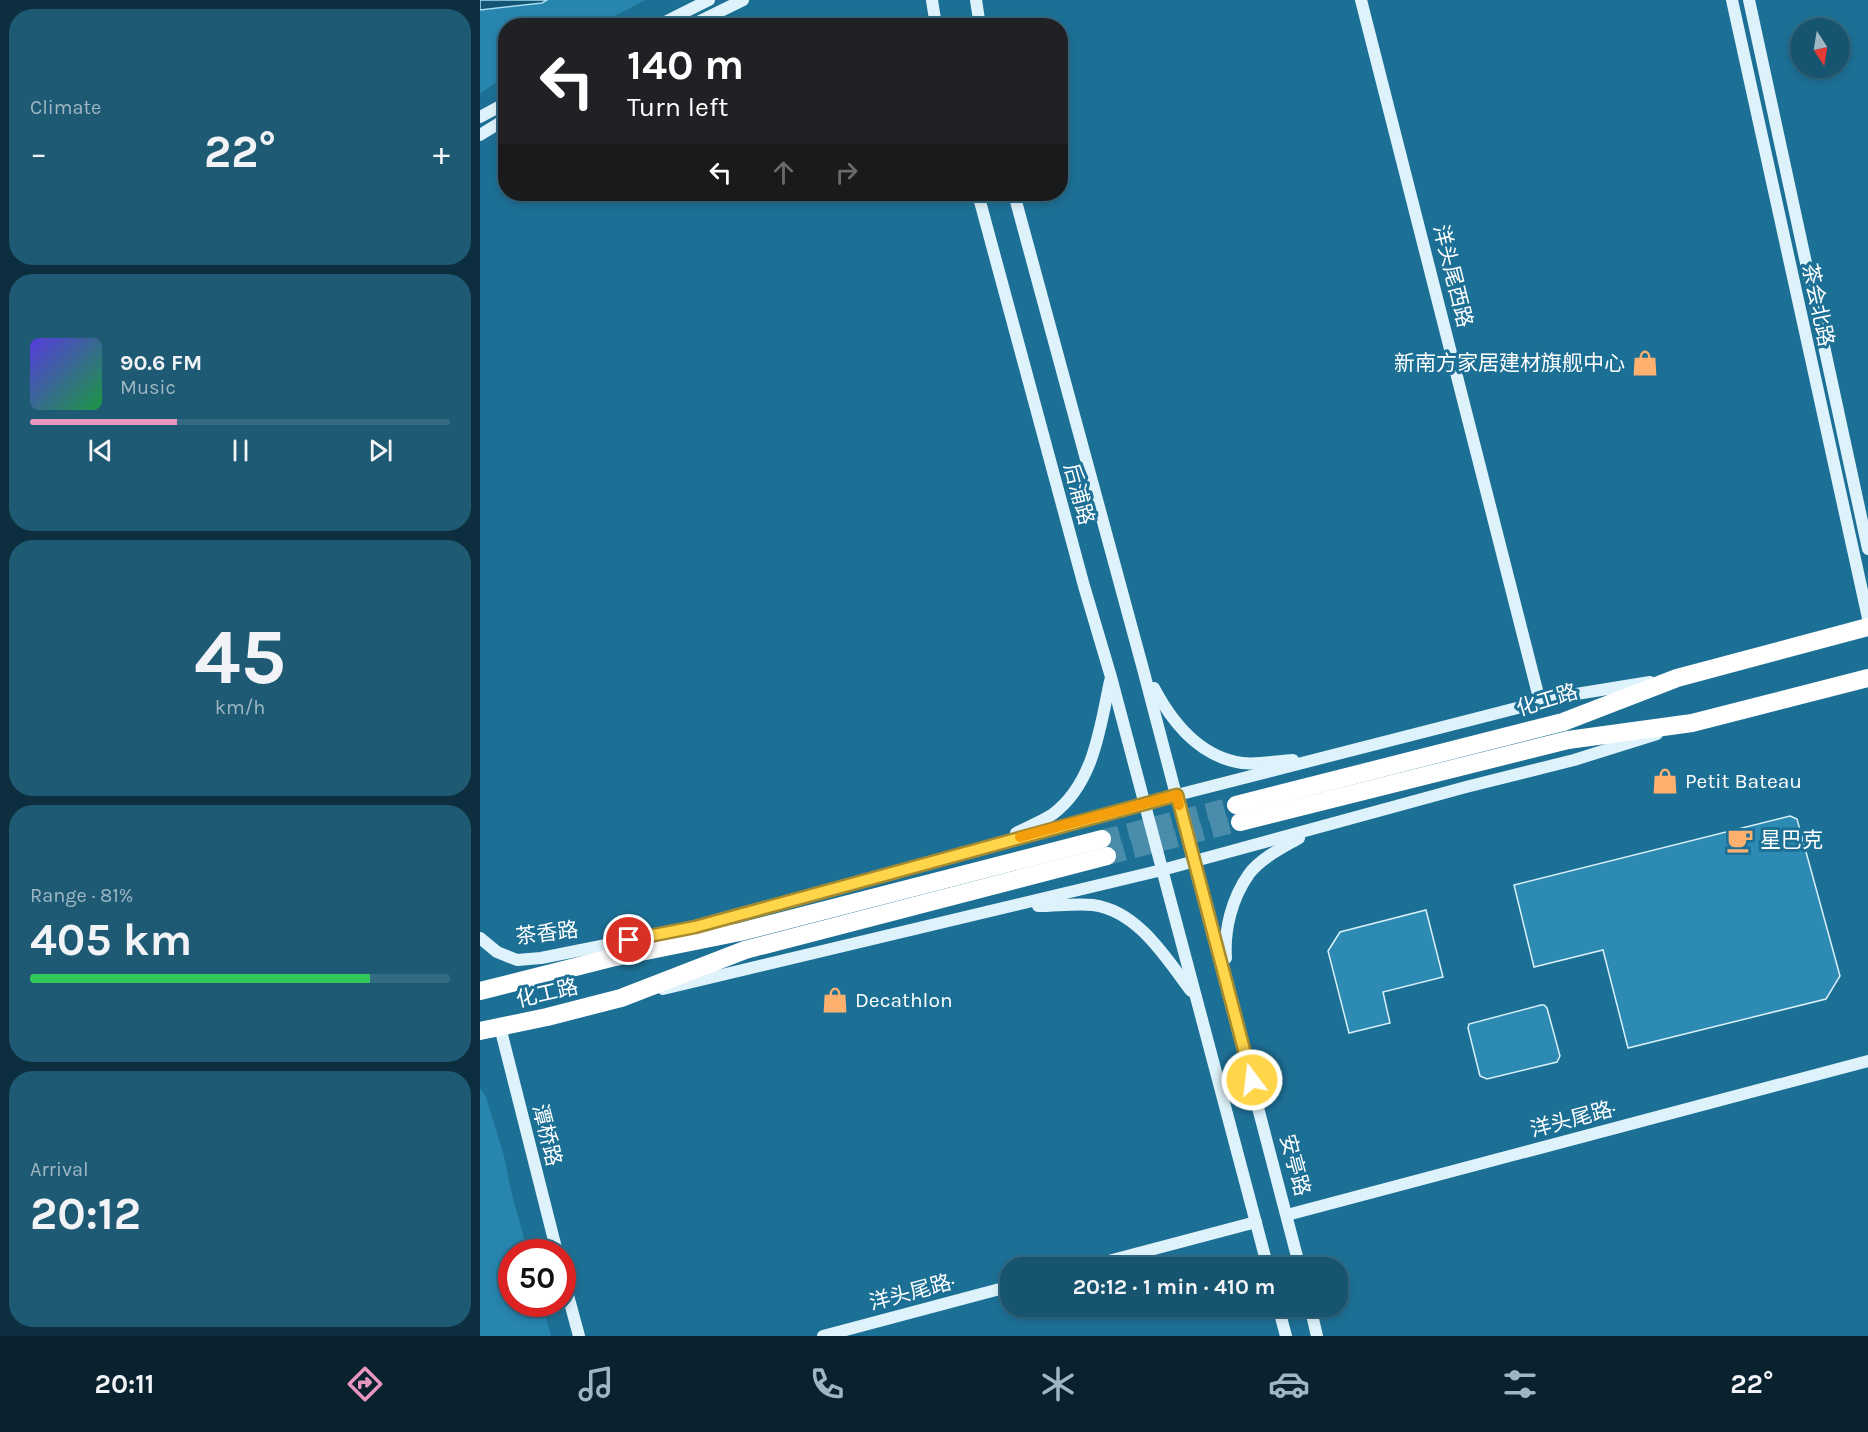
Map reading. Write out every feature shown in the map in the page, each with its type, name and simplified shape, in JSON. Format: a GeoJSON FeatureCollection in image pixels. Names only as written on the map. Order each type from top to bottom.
{"type":"FeatureCollection","features":[{"type":"Feature","properties":{"kind":"highway","name":"化工路"},"geometry":{"type":"LineString","coordinates":[[1868,627],[1677,678],[1563,722],[1238,813],[1568,740],[1692,723],[1868,678]]}},
{"type":"Feature","properties":{"kind":"highway","name":"化工路"},"geometry":{"type":"LineString","coordinates":[[480,991],[611,958],[740,932],[1105,848],[745,951],[621,999],[480,1031]]}},
{"type":"Feature","properties":{"kind":"main road"},"geometry":{"type":"LineString","coordinates":[[673,18],[709,0]]}},
{"type":"Feature","properties":{"kind":"main road"},"geometry":{"type":"LineString","coordinates":[[706,18],[743,0]]}},
{"type":"Feature","properties":{"kind":"main road"},"geometry":{"type":"LineString","coordinates":[[932,0],[935,18]]}},
{"type":"Feature","properties":{"kind":"main road"},"geometry":{"type":"LineString","coordinates":[[976,0],[979,18]]}},
{"type":"Feature","properties":{"kind":"main road","name":"洋头尾西路"},"geometry":{"type":"LineString","coordinates":[[1361,0],[1540,702]]}},
{"type":"Feature","properties":{"kind":"main road","name":"茶会北路"},"geometry":{"type":"LineString","coordinates":[[1732,0],[1868,618]]}},
{"type":"Feature","properties":{"kind":"main road","name":"茶会北路"},"geometry":{"type":"LineString","coordinates":[[1749,0],[1868,549]]}},
{"type":"Feature","properties":{"kind":"main road"},"geometry":{"type":"LineString","coordinates":[[480,117],[498,107]]}},
{"type":"Feature","properties":{"kind":"main road"},"geometry":{"type":"LineString","coordinates":[[480,135],[498,124]]}},
{"type":"Feature","properties":{"kind":"main road","name":"后浦路"},"geometry":{"type":"LineString","coordinates":[[980,201],[1144,804]]}},
{"type":"Feature","properties":{"kind":"main road","name":"后浦路"},"geometry":{"type":"LineString","coordinates":[[1016,201],[1177,795]]}},
{"type":"Feature","properties":{"kind":"main road"},"geometry":{"type":"LineString","coordinates":[[1143,669],[1176,723],[1192,740],[1208,752],[1244,763],[1324,757]]}},
{"type":"Feature","properties":{"kind":"main road"},"geometry":{"type":"LineString","coordinates":[[993,845],[1052,814],[1069,800],[1083,781],[1099,734],[1111,677]]}},
{"type":"Feature","properties":{"kind":"main road"},"geometry":{"type":"LineString","coordinates":[[611,958],[695,927],[1177,795],[1564,696],[1677,678]]}},
{"type":"Feature","properties":{"kind":"main road"},"geometry":{"type":"LineString","coordinates":[[621,999],[1195,862],[1466,787],[1574,760],[1692,723]]}},
{"type":"Feature","properties":{"kind":"main road","name":"安亭路"},"geometry":{"type":"LineString","coordinates":[[1177,795],[1297,1257]]}},
{"type":"Feature","properties":{"kind":"main road"},"geometry":{"type":"LineString","coordinates":[[1144,804],[1265,1257]]}},
{"type":"Feature","properties":{"kind":"main road"},"geometry":{"type":"LineString","coordinates":[[1228,989],[1225,942],[1236,897],[1250,873],[1274,852],[1314,830]]}},
{"type":"Feature","properties":{"kind":"main road"},"geometry":{"type":"LineString","coordinates":[[1013,907],[1093,905],[1115,911],[1149,937],[1196,998]]}},
{"type":"Feature","properties":{"kind":"main road","name":"茶香路"},"geometry":{"type":"LineString","coordinates":[[480,938],[508,958],[527,959],[695,927]]}},
{"type":"Feature","properties":{"kind":"main road","name":"潭桥路"},"geometry":{"type":"LineString","coordinates":[[500,1027],[554,1239]]}},
{"type":"Feature","properties":{"kind":"main road","name":"洋头尾路·"},"geometry":{"type":"LineString","coordinates":[[1287,1215],[1868,1061]]}},
{"type":"Feature","properties":{"kind":"main road"},"geometry":{"type":"LineString","coordinates":[[1124,1257],[1256,1222]]}},
{"type":"Feature","properties":{"kind":"main road","name":"洋头尾路·"},"geometry":{"type":"LineString","coordinates":[[823,1336],[1000,1289]]}},
{"type":"Feature","properties":{"kind":"main road"},"geometry":{"type":"LineString","coordinates":[[574,1317],[579,1336]]}},
{"type":"Feature","properties":{"kind":"main road"},"geometry":{"type":"LineString","coordinates":[[1281,1317],[1286,1336]]}},
{"type":"Feature","properties":{"kind":"main road"},"geometry":{"type":"LineString","coordinates":[[1313,1317],[1317,1336]]}},
{"type":"Feature","properties":{"kind":"shaded area"},"geometry":{"type":"Polygon","coordinates":[[[480,0],[645,0],[611,18],[498,18],[498,81],[480,94],[480,0]]]}},
{"type":"Feature","properties":{"kind":"shaded area"},"geometry":{"type":"Polygon","coordinates":[[[480,0],[547,0],[542,3],[480,10],[480,0]]]}},
{"type":"Feature","properties":{"kind":"shaded area"},"geometry":{"type":"Polygon","coordinates":[[[480,1088],[486,1097],[504,1156],[524,1239],[498,1239],[498,1317],[546,1317],[551,1336],[480,1336],[480,1088]]]}},
{"type":"Feature","properties":{"kind":"building"},"geometry":{"type":"Polygon","coordinates":[[[1790,816],[1797,819],[1840,976],[1826,999],[1628,1048],[1603,950],[1534,967],[1514,885],[1790,816]]]}},
{"type":"Feature","properties":{"kind":"building"},"geometry":{"type":"Polygon","coordinates":[[[1426,910],[1443,977],[1383,992],[1390,1023],[1349,1033],[1328,951],[1340,932],[1426,910]]]}},
{"type":"Feature","properties":{"kind":"building"},"geometry":{"type":"Polygon","coordinates":[[[1541,1005],[1547,1008],[1560,1056],[1557,1062],[1487,1079],[1480,1076],[1468,1028],[1469,1024],[1541,1005]]]}},
{"type":"Feature","properties":{"kind":"tunnel"},"geometry":{"type":"LineString","coordinates":[[1102,839],[1236,805]]}},
{"type":"Feature","properties":{"kind":"tunnel"},"geometry":{"type":"LineString","coordinates":[[1107,856],[1240,822]]}},
{"type":"Feature","properties":{"kind":"slow traffic"},"geometry":{"type":"LineString","coordinates":[[1020,837],[1177,795],[1179,805]]}},
{"type":"Feature","properties":{"kind":"place","name":"新南方家居建材旗舰中心"},"geometry":{"type":"Point","coordinates":[1645,363]}},
{"type":"Feature","properties":{"kind":"place","name":"Petit Bateau"},"geometry":{"type":"Point","coordinates":[1665,781]}},
{"type":"Feature","properties":{"kind":"place","name":"星巴克"},"geometry":{"type":"Point","coordinates":[1740,840]}},
{"type":"Feature","properties":{"kind":"place","name":"Decathlon"},"geometry":{"type":"Point","coordinates":[835,1000]}},
{"type":"Feature","properties":{"kind":"route"},"geometry":{"type":"LineString","coordinates":[[629,940],[695,927],[1177,795],[1252,1080]]}}]}
